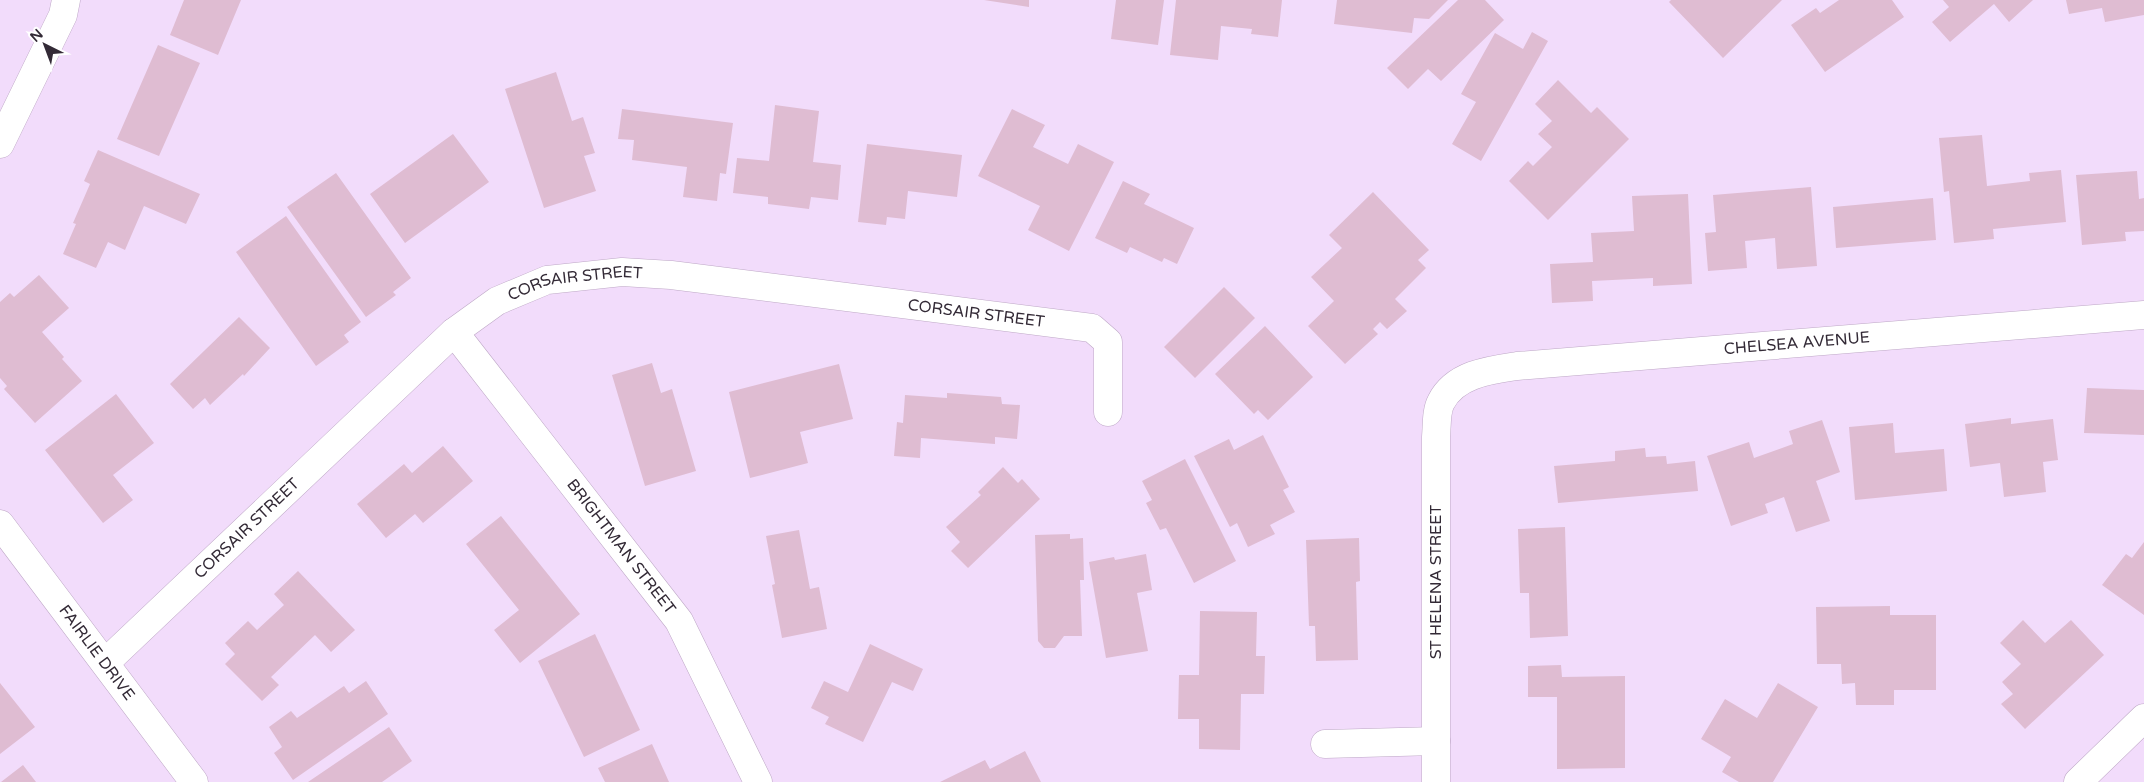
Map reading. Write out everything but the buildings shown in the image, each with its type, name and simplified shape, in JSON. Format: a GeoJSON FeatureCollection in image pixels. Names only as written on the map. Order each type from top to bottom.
{"type":"FeatureCollection","features":[{"type":"Feature","properties":{"kind":"street"},"geometry":{"type":"LineString","coordinates":[[0,144],[63,15],[66,0]]}},
{"type":"Feature","properties":{"kind":"street","name":"CORSAIR STREET"},"geometry":{"type":"LineString","coordinates":[[106,662],[454,332],[497,301],[547,280],[622,272],[670,275],[1092,328],[1108,342],[1108,412]]}},
{"type":"Feature","properties":{"kind":"street","name":"CHELSEA AVENUE"},"geometry":{"type":"LineString","coordinates":[[1454,387],[1467,377],[1492,369],[1517,366],[2144,315]]}},
{"type":"Feature","properties":{"kind":"street","name":"BRIGHTMAN STREET"},"geometry":{"type":"LineString","coordinates":[[454,332],[679,621],[758,782]]}},
{"type":"Feature","properties":{"kind":"street","name":"ST HELENA STREET"},"geometry":{"type":"LineString","coordinates":[[1436,782],[1436,437],[1441,402],[1454,387]]}},
{"type":"Feature","properties":{"kind":"street","name":"FAIRLIE DRIVE"},"geometry":{"type":"LineString","coordinates":[[0,524],[106,662],[194,782]]}},
{"type":"Feature","properties":{"kind":"street"},"geometry":{"type":"LineString","coordinates":[[2078,782],[2144,718]]}},
{"type":"Feature","properties":{"kind":"street"},"geometry":{"type":"LineString","coordinates":[[1325,744],[1436,741]]}}]}
